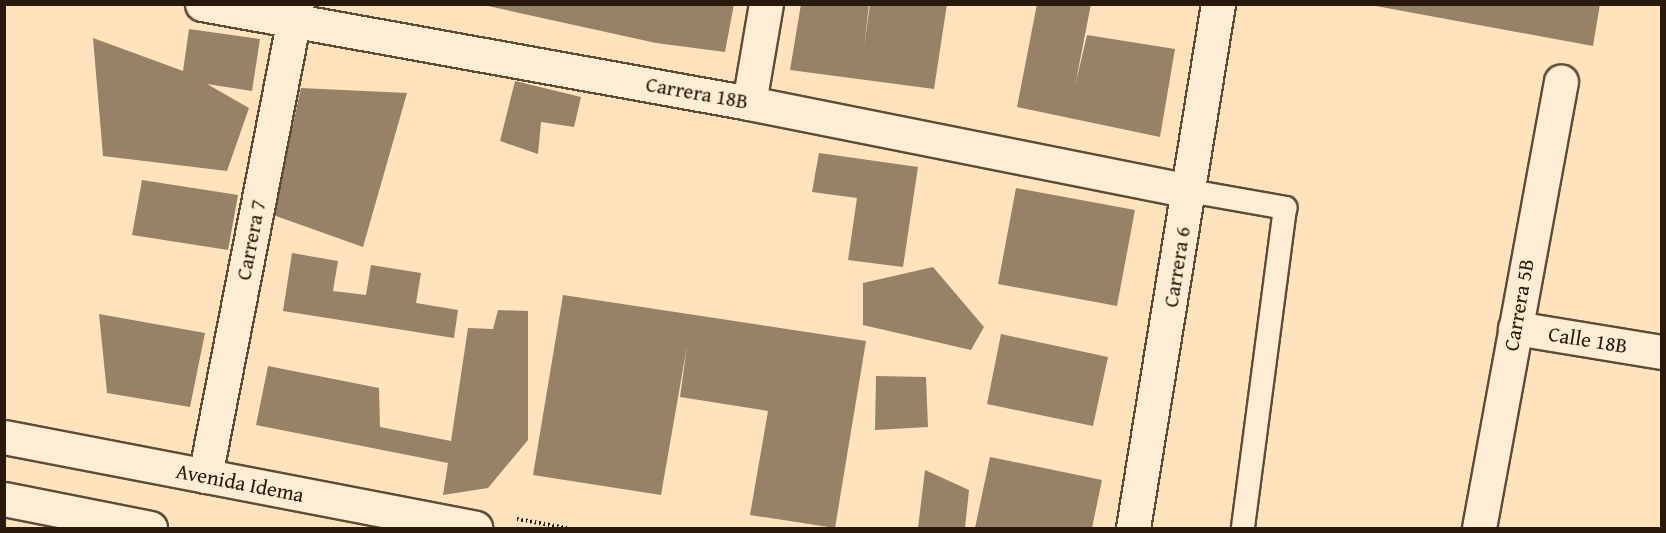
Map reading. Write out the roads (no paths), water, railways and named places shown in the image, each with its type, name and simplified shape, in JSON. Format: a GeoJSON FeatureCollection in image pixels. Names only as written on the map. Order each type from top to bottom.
{"type":"FeatureCollection","features":[{"type":"Feature","properties":{"kind":"street","name":"Carrera 18B"},"geometry":{"type":"LineString","coordinates":[[202,4],[295,13],[1190,191]]}},
{"type":"Feature","properties":{"kind":"street"},"geometry":{"type":"LineString","coordinates":[[749,103],[766,4]]}},
{"type":"Feature","properties":{"kind":"street","name":"Carrera 6"},"geometry":{"type":"LineString","coordinates":[[1133,528],[1190,191],[1218,4]]}},
{"type":"Feature","properties":{"kind":"street","name":"Carrera 7"},"geometry":{"type":"LineString","coordinates":[[205,476],[295,13]]}},
{"type":"Feature","properties":{"kind":"street","name":"Carrera 5B"},"geometry":{"type":"LineString","coordinates":[[1479,528],[1561,81]]}},
{"type":"Feature","properties":{"kind":"street","name":"Calle 18B"},"geometry":{"type":"LineString","coordinates":[[1515,328],[1662,352]]}},
{"type":"Feature","properties":{"kind":"street","name":"Avenida Idema"},"geometry":{"type":"LineString","coordinates":[[4,436],[475,528]]}},
{"type":"Feature","properties":{"kind":"street"},"geometry":{"type":"LineString","coordinates":[[4,499],[150,528]]}},
{"type":"Feature","properties":{"kind":"lane"},"geometry":{"type":"LineString","coordinates":[[1190,191],[1286,208],[1243,528]]}}]}
